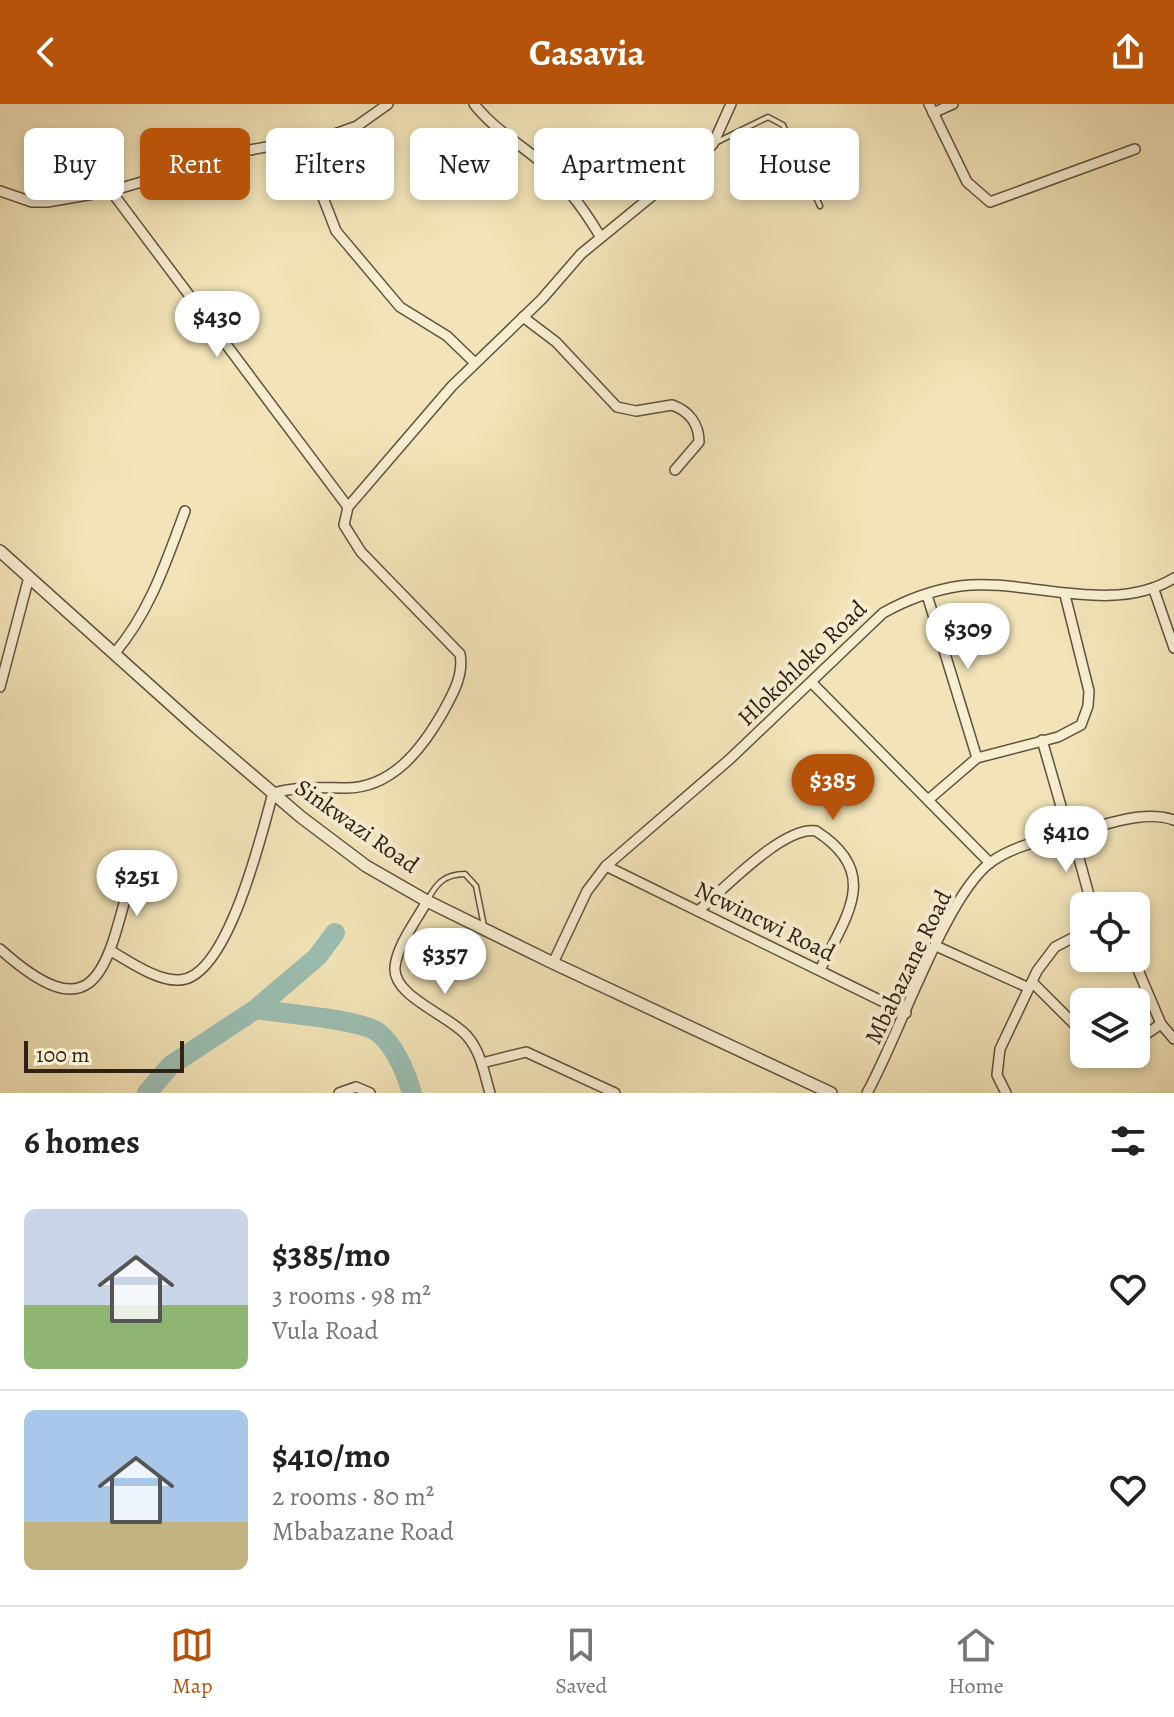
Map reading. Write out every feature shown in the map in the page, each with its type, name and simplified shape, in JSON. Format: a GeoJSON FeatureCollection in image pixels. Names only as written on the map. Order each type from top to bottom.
{"type":"FeatureCollection","features":[{"type":"Feature","properties":{"kind":"street"},"geometry":{"type":"LineString","coordinates":[[352,128],[388,104]]}},
{"type":"Feature","properties":{"kind":"street"},"geometry":{"type":"LineString","coordinates":[[474,104],[493,127],[536,158],[572,193],[600,236]]}},
{"type":"Feature","properties":{"kind":"street"},"geometry":{"type":"LineString","coordinates":[[714,142],[731,104]]}},
{"type":"Feature","properties":{"kind":"street"},"geometry":{"type":"LineString","coordinates":[[953,104],[931,108],[967,182],[990,202],[1135,149]]}},
{"type":"Feature","properties":{"kind":"street"},"geometry":{"type":"LineString","coordinates":[[124,187],[266,148]]}},
{"type":"Feature","properties":{"kind":"street"},"geometry":{"type":"LineString","coordinates":[[0,191],[24,199]]}},
{"type":"Feature","properties":{"kind":"street"},"geometry":{"type":"LineString","coordinates":[[26,200],[59,200]]}},
{"type":"Feature","properties":{"kind":"street"},"geometry":{"type":"LineString","coordinates":[[118,200],[348,507]]}},
{"type":"Feature","properties":{"kind":"street"},"geometry":{"type":"LineString","coordinates":[[324,200],[336,231],[400,307],[447,336],[475,363]]}},
{"type":"Feature","properties":{"kind":"street"},"geometry":{"type":"LineString","coordinates":[[111,951],[176,980],[191,977],[216,949],[250,877],[273,793],[298,786],[348,788],[369,785],[392,775],[434,728],[460,675],[461,662],[457,649],[386,579],[352,540],[344,518],[348,507],[420,421],[475,363],[600,236],[644,200]]}},
{"type":"Feature","properties":{"kind":"street"},"geometry":{"type":"LineString","coordinates":[[523,317],[556,342],[617,407],[636,411],[672,405],[689,415],[697,426],[699,442],[675,470]]}},
{"type":"Feature","properties":{"kind":"street"},"geometry":{"type":"LineString","coordinates":[[114,654],[138,624],[151,599],[185,511]]}},
{"type":"Feature","properties":{"kind":"street","name":"Sinkwazi Road"},"geometry":{"type":"LineString","coordinates":[[0,551],[273,793],[366,866],[427,901],[553,963],[829,1093]]}},
{"type":"Feature","properties":{"kind":"street"},"geometry":{"type":"LineString","coordinates":[[0,687],[29,577]]}},
{"type":"Feature","properties":{"kind":"street","name":"Hlokohloko Road"},"geometry":{"type":"LineString","coordinates":[[553,963],[587,891],[606,866],[812,683],[883,613],[927,595],[969,586],[1065,595],[1154,590],[1174,578]]}},
{"type":"Feature","properties":{"kind":"street"},"geometry":{"type":"LineString","coordinates":[[1154,590],[1174,648]]}},
{"type":"Feature","properties":{"kind":"street"},"geometry":{"type":"LineString","coordinates":[[927,595],[977,758]]}},
{"type":"Feature","properties":{"kind":"street"},"geometry":{"type":"LineString","coordinates":[[928,800],[977,758],[1079,728],[1088,706],[1089,691],[1065,595]]}},
{"type":"Feature","properties":{"kind":"street"},"geometry":{"type":"LineString","coordinates":[[812,683],[990,863]]}},
{"type":"Feature","properties":{"kind":"street"},"geometry":{"type":"LineString","coordinates":[[1042,740],[1088,892]]}},
{"type":"Feature","properties":{"kind":"street","name":"Mbabazane Road"},"geometry":{"type":"LineString","coordinates":[[867,1093],[936,946],[967,890],[990,863],[1019,848],[1136,818],[1174,820]]}},
{"type":"Feature","properties":{"kind":"street"},"geometry":{"type":"LineString","coordinates":[[698,911],[780,841],[800,830],[816,831],[847,859],[856,887],[847,915],[820,970]]}},
{"type":"Feature","properties":{"kind":"street","name":"Ncwincwi Road"},"geometry":{"type":"LineString","coordinates":[[606,866],[906,1013]]}},
{"type":"Feature","properties":{"kind":"street"},"geometry":{"type":"LineString","coordinates":[[0,949],[41,982],[70,990],[92,980],[111,951],[131,877]]}},
{"type":"Feature","properties":{"kind":"street"},"geometry":{"type":"LineString","coordinates":[[427,901],[397,959],[395,975],[402,991],[455,1024],[474,1046],[490,1093]]}},
{"type":"Feature","properties":{"kind":"street"},"geometry":{"type":"LineString","coordinates":[[1006,1093],[1000,1085],[997,1063],[1030,985],[1055,947],[1070,939]]}},
{"type":"Feature","properties":{"kind":"street"},"geometry":{"type":"LineString","coordinates":[[936,946],[1030,985],[1070,1021]]}},
{"type":"Feature","properties":{"kind":"street"},"geometry":{"type":"LineString","coordinates":[[1139,972],[1161,1024],[1174,1039]]}},
{"type":"Feature","properties":{"kind":"street"},"geometry":{"type":"LineString","coordinates":[[1150,1031],[1161,1024]]}},
{"type":"Feature","properties":{"kind":"street"},"geometry":{"type":"LineString","coordinates":[[482,1063],[526,1052],[615,1093]]}},
{"type":"Feature","properties":{"kind":"street"},"geometry":{"type":"LineString","coordinates":[[339,1093],[356,1087],[370,1093]]}},
{"type":"Feature","properties":{"kind":"lane"},"geometry":{"type":"LineString","coordinates":[[714,144],[768,117],[775,117],[783,125],[820,206]]}},
{"type":"Feature","properties":{"kind":"lane"},"geometry":{"type":"LineString","coordinates":[[427,901],[437,883],[447,877],[465,874],[476,886],[484,928]]}},
{"type":"Feature","properties":{"kind":"waterway"},"geometry":{"type":"LineString","coordinates":[[256,1009],[317,957],[335,933]]}},
{"type":"Feature","properties":{"kind":"waterway"},"geometry":{"type":"LineString","coordinates":[[147,1093],[171,1065],[256,1009],[370,1028],[390,1045],[412,1093]]}}]}
